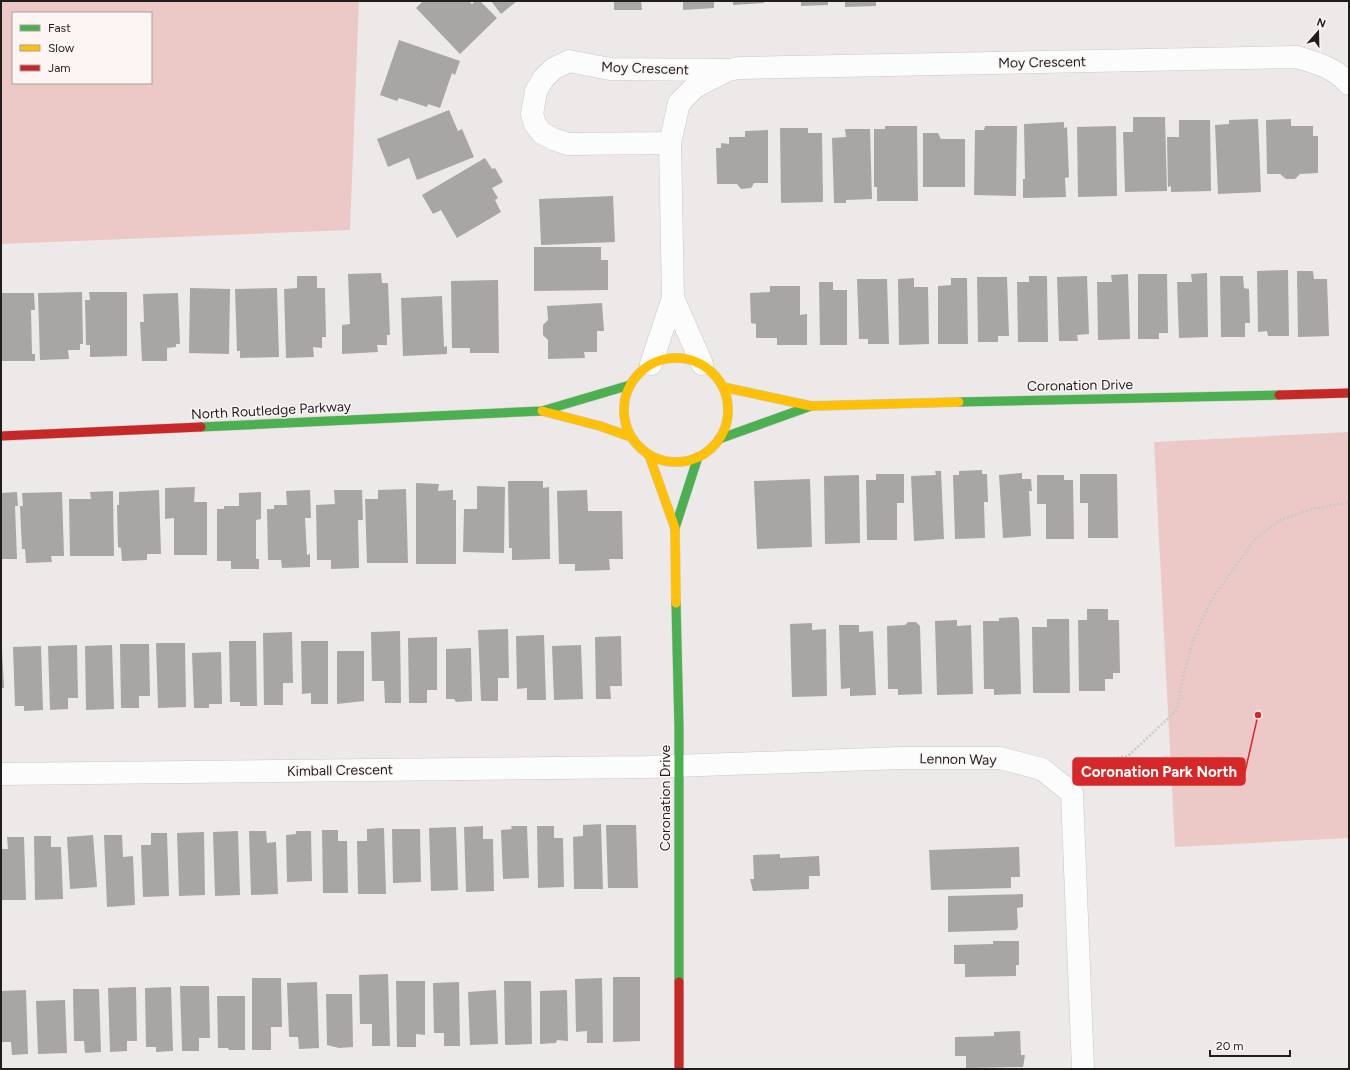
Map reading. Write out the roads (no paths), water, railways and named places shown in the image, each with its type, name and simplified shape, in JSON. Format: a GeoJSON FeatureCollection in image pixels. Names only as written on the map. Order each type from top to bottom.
{"type":"FeatureCollection","features":[{"type":"Feature","properties":{"kind":"street","name":"Moy Crescent"},"geometry":{"type":"LineString","coordinates":[[670,143],[568,144],[553,139],[542,133],[535,124],[532,114],[536,91],[543,79],[553,69],[569,61],[610,69],[728,70],[755,68],[1297,57],[1328,67],[1341,75],[1349,84]]}},
{"type":"Feature","properties":{"kind":"street","name":"Moy Crescent"},"geometry":{"type":"LineString","coordinates":[[651,364],[674,298],[670,143],[679,103],[695,87],[728,70]]}},
{"type":"Feature","properties":{"kind":"street","name":"Moy Crescent"},"geometry":{"type":"LineString","coordinates":[[674,298],[702,364]]}},
{"type":"Feature","properties":{"kind":"street"},"geometry":{"type":"LineString","coordinates":[[668,358],[685,358],[702,364],[714,374],[723,387],[727,400],[728,413],[725,427],[719,439],[710,449],[698,457],[682,461],[665,461],[649,455],[639,447],[631,436],[625,420],[624,402],[630,385],[643,369],[651,364],[668,358]]}},
{"type":"Feature","properties":{"kind":"street","name":"North Routledge Parkway"},"geometry":{"type":"LineString","coordinates":[[1,436],[542,411],[630,385]]}},
{"type":"Feature","properties":{"kind":"street","name":"Coronation Drive"},"geometry":{"type":"LineString","coordinates":[[723,387],[811,406],[1349,393]]}},
{"type":"Feature","properties":{"kind":"street","name":"Coronation Drive"},"geometry":{"type":"LineString","coordinates":[[719,439],[811,406]]}},
{"type":"Feature","properties":{"kind":"street","name":"North Routledge Parkway"},"geometry":{"type":"LineString","coordinates":[[542,411],[600,426],[631,436]]}},
{"type":"Feature","properties":{"kind":"street","name":"Coronation Drive"},"geometry":{"type":"LineString","coordinates":[[649,455],[675,528],[679,766],[680,1069]]}},
{"type":"Feature","properties":{"kind":"street","name":"Coronation Drive"},"geometry":{"type":"LineString","coordinates":[[675,528],[698,457]]}},
{"type":"Feature","properties":{"kind":"street","name":"Lennon Way"},"geometry":{"type":"LineString","coordinates":[[679,766],[901,758],[1000,758],[1042,769],[1072,793],[1083,1069]]}},
{"type":"Feature","properties":{"kind":"street","name":"Kimball Crescent"},"geometry":{"type":"LineString","coordinates":[[1,774],[679,766]]}},
{"type":"Feature","properties":{"kind":"place","name":"Coronation Park North"},"geometry":{"type":"Point","coordinates":[1258,715]}}]}
